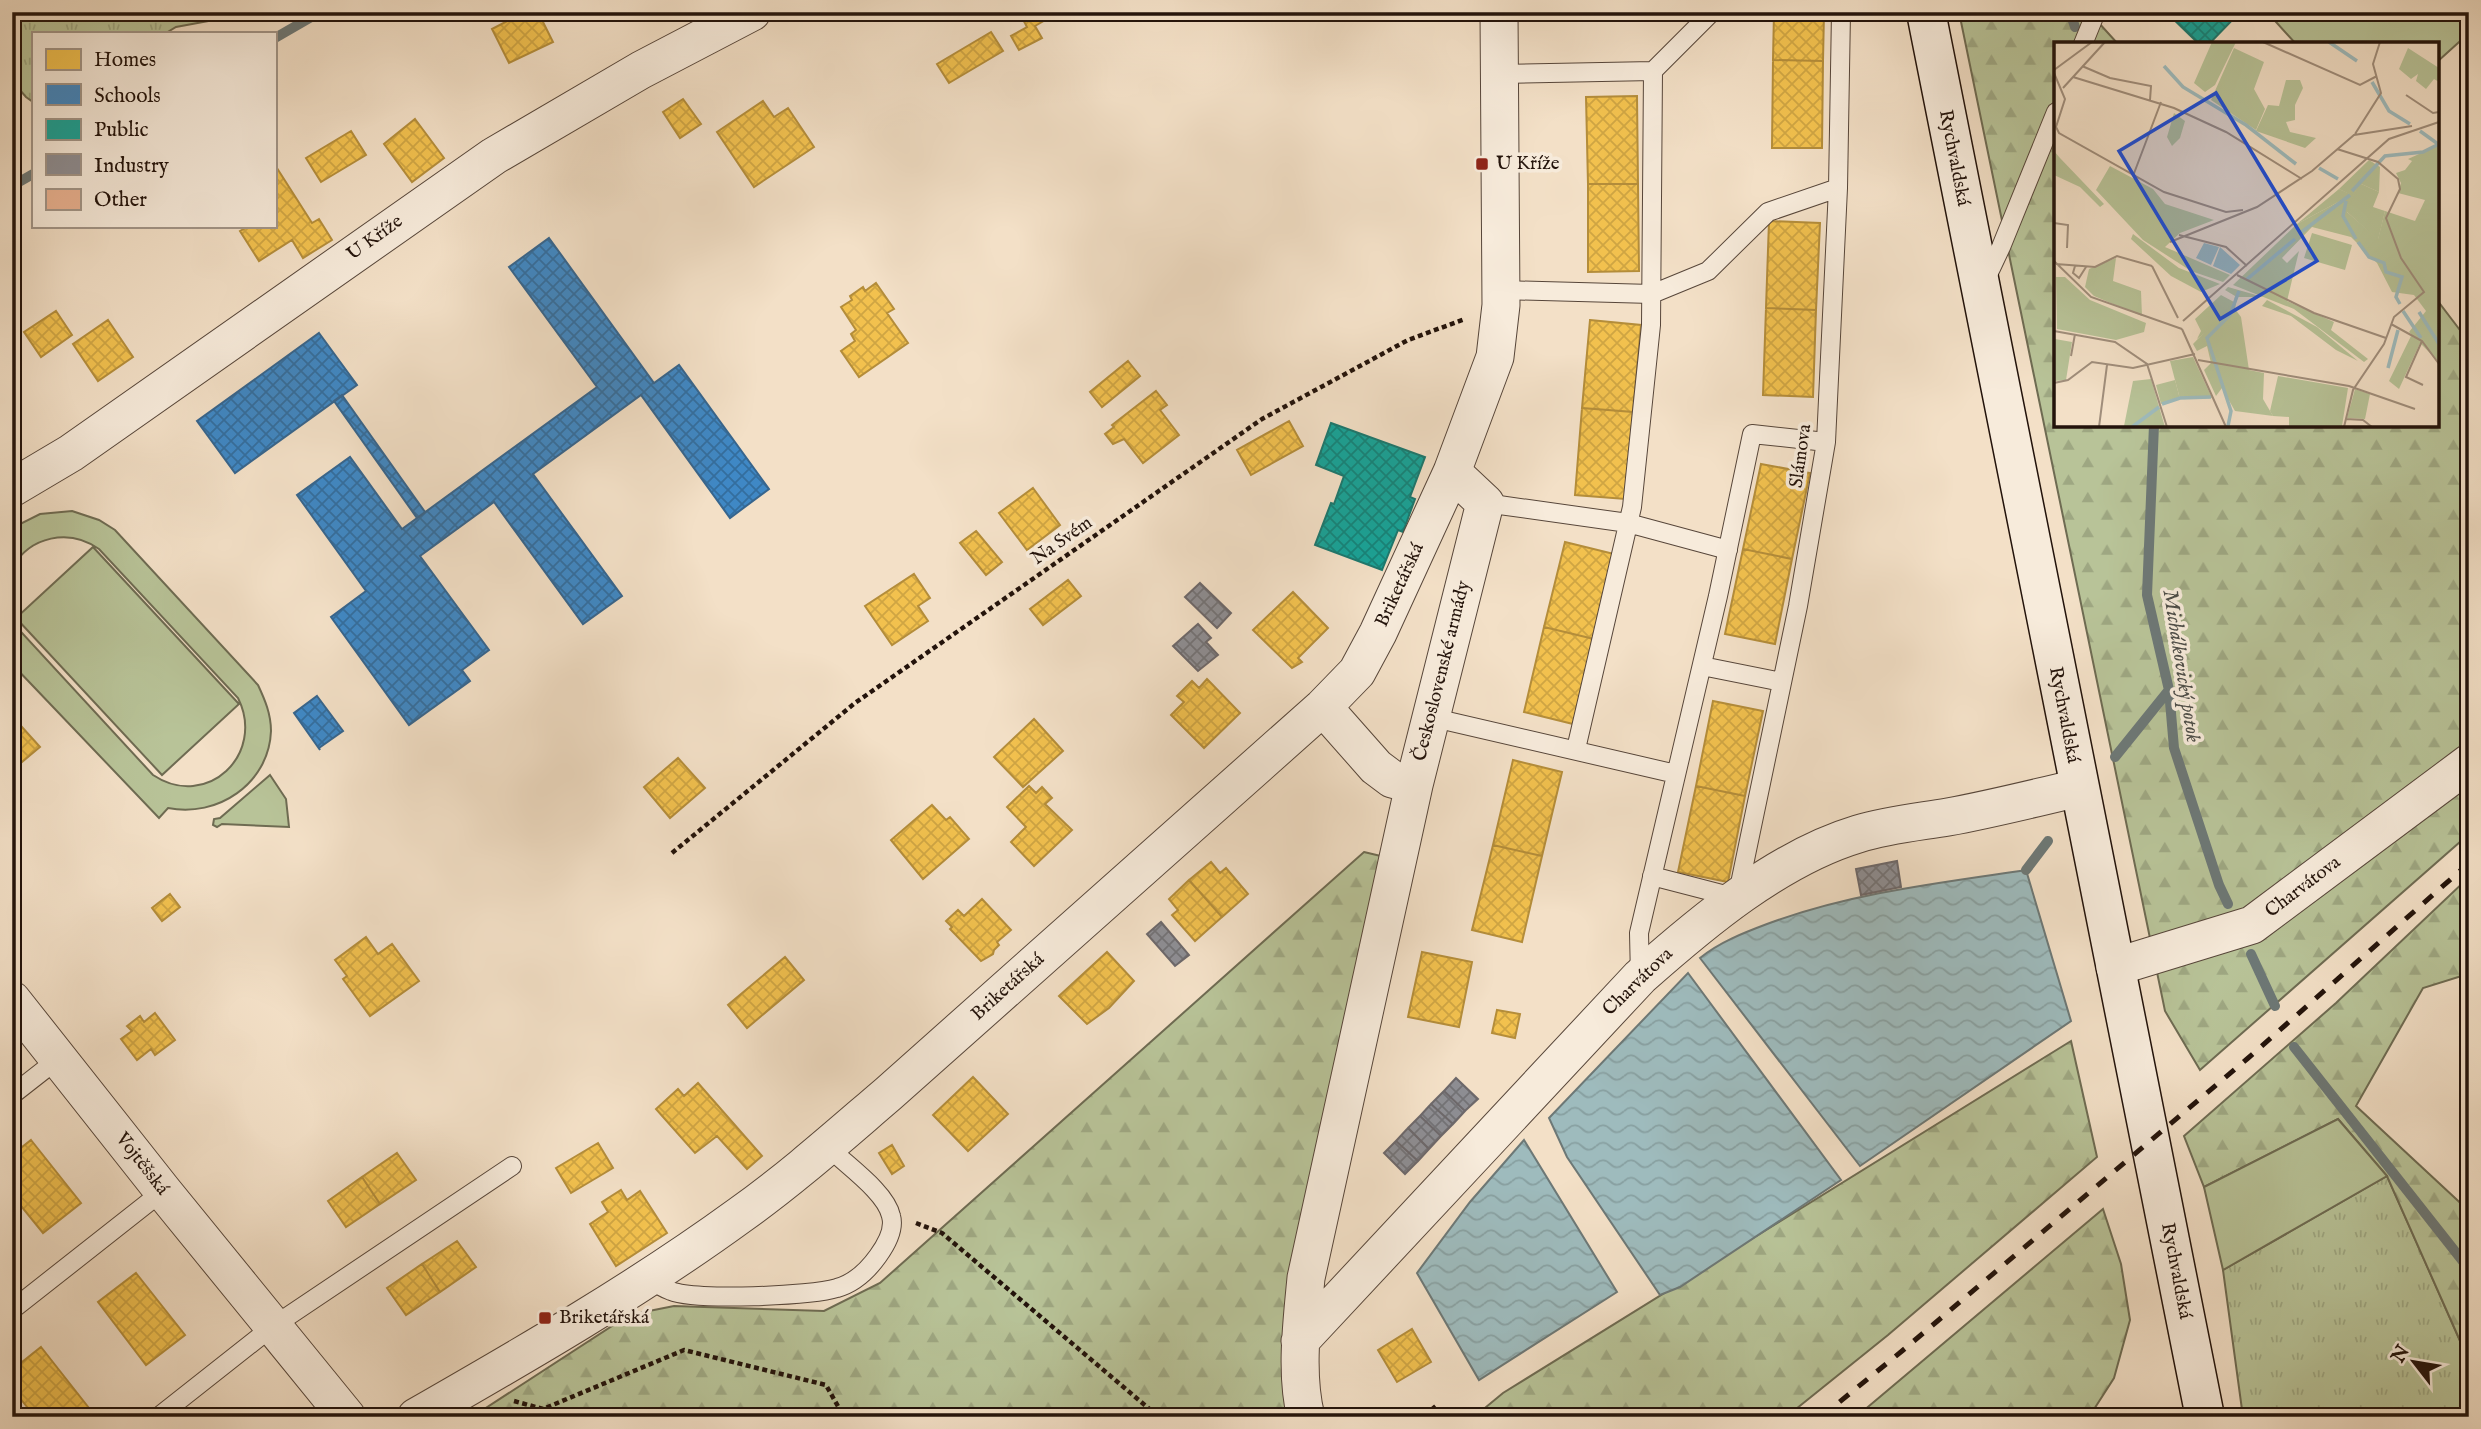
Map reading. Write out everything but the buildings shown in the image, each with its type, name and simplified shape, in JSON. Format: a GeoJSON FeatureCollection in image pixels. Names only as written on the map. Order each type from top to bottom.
{"type":"FeatureCollection","features":[{"type":"Feature","properties":{"kind":"street","name":"U Kříže"},"geometry":{"type":"LineString","coordinates":[[12,488],[71,453],[494,156],[641,71],[752,12]]}},
{"type":"Feature","properties":{"kind":"street"},"geometry":{"type":"LineString","coordinates":[[1485,503],[1452,472],[1495,358],[1501,298],[1499,12]]}},
{"type":"Feature","properties":{"kind":"street","name":"Rychvaldská"},"geometry":{"type":"LineString","coordinates":[[1926,12],[2205,1417]]}},
{"type":"Feature","properties":{"kind":"street","name":"Briketářská"},"geometry":{"type":"LineString","coordinates":[[416,1417],[648,1279],[741,1214],[827,1146],[1323,706],[1357,672],[1378,634],[1452,472]]}},
{"type":"Feature","properties":{"kind":"street","name":"Československé armády"},"geometry":{"type":"LineString","coordinates":[[1306,1417],[1300,1340],[1306,1278],[1414,785],[1485,503]]}},
{"type":"Feature","properties":{"kind":"street"},"geometry":{"type":"LineString","coordinates":[[1323,706],[1376,767],[1392,779],[1414,785]]}},
{"type":"Feature","properties":{"kind":"street","name":"Charvátova"},"geometry":{"type":"LineString","coordinates":[[2115,967],[2252,925],[2469,763]]}},
{"type":"Feature","properties":{"kind":"street","name":"Charvátova"},"geometry":{"type":"LineString","coordinates":[[1300,1340],[1640,977],[1677,944],[1737,898],[1815,850],[1859,833],[1996,808],[2078,788]]}},
{"type":"Feature","properties":{"kind":"street","name":"Vojtěšská"},"geometry":{"type":"LineString","coordinates":[[12,1000],[272,1327],[347,1417]]}},
{"type":"Feature","properties":{"kind":"lane"},"geometry":{"type":"LineString","coordinates":[[1500,74],[1653,71],[1712,12]]}},
{"type":"Feature","properties":{"kind":"lane","name":"Slámova"},"geometry":{"type":"LineString","coordinates":[[1737,898],[1798,606],[1826,442],[1838,188],[1841,12]]}},
{"type":"Feature","properties":{"kind":"lane"},"geometry":{"type":"LineString","coordinates":[[2084,42],[2096,12]]}},
{"type":"Feature","properties":{"kind":"lane"},"geometry":{"type":"LineString","coordinates":[[1576,749],[1628,523],[1651,325],[1653,71]]}},
{"type":"Feature","properties":{"kind":"lane"},"geometry":{"type":"LineString","coordinates":[[1980,291],[2001,247],[2054,117]]}},
{"type":"Feature","properties":{"kind":"lane"},"geometry":{"type":"LineString","coordinates":[[1501,298],[1652,294],[1708,271],[1768,212],[1838,188]]}},
{"type":"Feature","properties":{"kind":"lane"},"geometry":{"type":"LineString","coordinates":[[1640,977],[1639,933],[1702,666],[1752,434],[1826,442]]}},
{"type":"Feature","properties":{"kind":"lane"},"geometry":{"type":"LineString","coordinates":[[1485,503],[1628,523],[1728,550]]}},
{"type":"Feature","properties":{"kind":"lane"},"geometry":{"type":"LineString","coordinates":[[1702,666],[1782,682]]}},
{"type":"Feature","properties":{"kind":"lane"},"geometry":{"type":"LineString","coordinates":[[1430,717],[1676,774]]}},
{"type":"Feature","properties":{"kind":"lane"},"geometry":{"type":"LineString","coordinates":[[1652,876],[1737,898]]}},
{"type":"Feature","properties":{"kind":"lane"},"geometry":{"type":"LineString","coordinates":[[12,1095],[58,1059]]}},
{"type":"Feature","properties":{"kind":"lane"},"geometry":{"type":"LineString","coordinates":[[648,1279],[672,1292],[694,1296],[798,1294],[838,1288],[866,1272],[886,1245],[891,1217],[882,1196],[827,1146]]}},
{"type":"Feature","properties":{"kind":"lane"},"geometry":{"type":"LineString","coordinates":[[158,1417],[272,1327],[512,1166]]}},
{"type":"Feature","properties":{"kind":"lane"},"geometry":{"type":"LineString","coordinates":[[12,1310],[163,1191]]}},
{"type":"Feature","properties":{"kind":"path","name":"Na Svém"},"geometry":{"type":"LineString","coordinates":[[672,853],[855,703],[1262,419],[1408,340],[1501,298]]}},
{"type":"Feature","properties":{"kind":"path"},"geometry":{"type":"LineString","coordinates":[[891,1217],[927,1225],[942,1233],[1153,1412],[1165,1417]]}},
{"type":"Feature","properties":{"kind":"path"},"geometry":{"type":"LineString","coordinates":[[466,1388],[544,1409],[684,1350],[826,1385],[844,1417]]}},
{"type":"Feature","properties":{"kind":"green space"},"geometry":{"type":"Polygon","coordinates":[[[12,12],[257,12],[176,27],[168,32],[32,32],[32,101],[12,81],[12,12]]]}},
{"type":"Feature","properties":{"kind":"green space"},"geometry":{"type":"Polygon","coordinates":[[[1959,12],[2089,12],[2116,42],[2054,42],[2054,427],[2439,427],[2439,303],[2469,342],[2469,834],[2200,1070],[2165,1011],[1959,12]]]}},
{"type":"Feature","properties":{"kind":"green space"},"geometry":{"type":"Polygon","coordinates":[[[2267,12],[2469,12],[2469,33],[2439,60],[2439,42],[2294,42],[2267,12]]]}},
{"type":"Feature","properties":{"kind":"green space"},"geometry":{"type":"Polygon","coordinates":[[[72,511],[99,520],[115,530],[258,685],[270,719],[268,750],[261,767],[250,781],[222,802],[186,810],[168,808],[159,818],[12,664],[12,622],[153,775],[173,784],[193,786],[211,781],[226,771],[238,756],[244,739],[245,719],[238,698],[99,549],[75,539],[51,539],[29,549],[12,568],[12,528],[40,514],[72,511]]]}},
{"type":"Feature","properties":{"kind":"green space"},"geometry":{"type":"Polygon","coordinates":[[[93,547],[239,704],[162,775],[16,618],[93,547]]]}},
{"type":"Feature","properties":{"kind":"green space"},"geometry":{"type":"Polygon","coordinates":[[[270,775],[286,799],[289,827],[213,825],[214,819],[220,818],[270,775]]]}},
{"type":"Feature","properties":{"kind":"green space"},"geometry":{"type":"Polygon","coordinates":[[[1364,852],[1385,857],[1295,1417],[472,1417],[629,1315],[674,1306],[824,1311],[880,1283],[1364,852]]]}},
{"type":"Feature","properties":{"kind":"green space"},"geometry":{"type":"Polygon","coordinates":[[[2469,877],[2468,974],[2423,988],[2356,1106],[2469,1211],[2469,1361],[2387,1176],[2338,1119],[2204,1187],[2184,1136],[2336,1003],[2469,877]]]}},
{"type":"Feature","properties":{"kind":"green space"},"geometry":{"type":"Polygon","coordinates":[[[2071,1041],[2097,1157],[1888,1335],[1786,1417],[1474,1417],[1503,1393],[2071,1041]]]}},
{"type":"Feature","properties":{"kind":"green space"},"geometry":{"type":"Polygon","coordinates":[[[2338,1119],[2387,1176],[2223,1270],[2204,1187],[2338,1119]]]}},
{"type":"Feature","properties":{"kind":"green space"},"geometry":{"type":"Polygon","coordinates":[[[2387,1176],[2469,1361],[2469,1417],[2243,1417],[2223,1270],[2387,1176]]]}},
{"type":"Feature","properties":{"kind":"green space"},"geometry":{"type":"Polygon","coordinates":[[[2103,1209],[2121,1264],[2130,1320],[2114,1378],[2089,1417],[1856,1417],[2103,1209]]]}},
{"type":"Feature","properties":{"kind":"water"},"geometry":{"type":"Polygon","coordinates":[[[2026,870],[2071,1021],[1860,1166],[1700,958],[1749,931],[1830,904],[1895,890],[2026,870]]]}},
{"type":"Feature","properties":{"kind":"water"},"geometry":{"type":"Polygon","coordinates":[[[1688,973],[1841,1180],[1680,1287],[1660,1295],[1567,1157],[1549,1118],[1688,973]]]}},
{"type":"Feature","properties":{"kind":"water"},"geometry":{"type":"Polygon","coordinates":[[[1524,1140],[1617,1292],[1479,1380],[1417,1273],[1470,1202],[1524,1140]]]}},
{"type":"Feature","properties":{"kind":"waterway"},"geometry":{"type":"LineString","coordinates":[[276,37],[320,12]]}},
{"type":"Feature","properties":{"kind":"waterway","name":"Michálkovický potok"},"geometry":{"type":"LineString","coordinates":[[2070,12],[2075,27]]}},
{"type":"Feature","properties":{"kind":"waterway"},"geometry":{"type":"LineString","coordinates":[[12,186],[32,175]]}},
{"type":"Feature","properties":{"kind":"waterway","name":"Michálkovický potok"},"geometry":{"type":"LineString","coordinates":[[2154,427],[2147,595],[2169,690],[2174,748],[2219,885],[2228,904]]}},
{"type":"Feature","properties":{"kind":"waterway"},"geometry":{"type":"LineString","coordinates":[[2115,757],[2169,690]]}},
{"type":"Feature","properties":{"kind":"waterway"},"geometry":{"type":"LineString","coordinates":[[2026,870],[2048,841]]}},
{"type":"Feature","properties":{"kind":"waterway","name":"Michálkovický potok"},"geometry":{"type":"LineString","coordinates":[[2251,954],[2275,1006]]}},
{"type":"Feature","properties":{"kind":"waterway","name":"Michálkovický potok"},"geometry":{"type":"LineString","coordinates":[[2294,1047],[2469,1269]]}},
{"type":"Feature","properties":{"kind":"railway"},"geometry":{"type":"LineString","coordinates":[[1821,1417],[2247,1059],[2469,863]]}},
{"type":"Feature","properties":{"kind":"place","name":"U Kříže"},"geometry":{"type":"Point","coordinates":[1482,164]}},
{"type":"Feature","properties":{"kind":"place","name":"Briketářská"},"geometry":{"type":"Point","coordinates":[545,1318]}}]}
